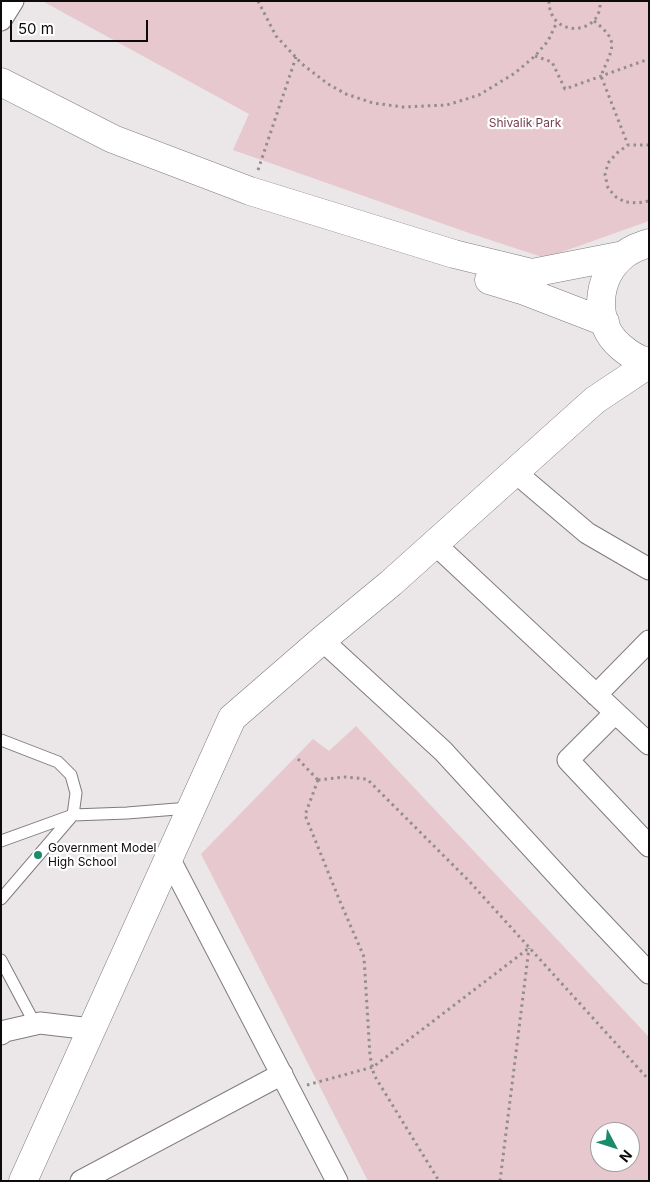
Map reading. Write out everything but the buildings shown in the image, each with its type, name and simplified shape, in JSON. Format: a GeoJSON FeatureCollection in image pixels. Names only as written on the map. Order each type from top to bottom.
{"type":"FeatureCollection","features":[{"type":"Feature","properties":{"kind":"street"},"geometry":{"type":"LineString","coordinates":[[1,20],[13,1]]}},
{"type":"Feature","properties":{"kind":"street"},"geometry":{"type":"LineString","coordinates":[[1,82],[113,139],[250,191],[454,254],[532,273],[624,255]]}},
{"type":"Feature","properties":{"kind":"street"},"geometry":{"type":"LineString","coordinates":[[1,97],[70,134],[206,190],[522,290],[605,322]]}},
{"type":"Feature","properties":{"kind":"street"},"geometry":{"type":"LineString","coordinates":[[649,243],[638,246],[624,255],[612,267],[604,282],[601,298],[602,314],[607,330],[617,344],[630,354],[649,363]]}},
{"type":"Feature","properties":{"kind":"street"},"geometry":{"type":"LineString","coordinates":[[23,1181],[232,718],[391,583],[595,400],[649,363]]}},
{"type":"Feature","properties":{"kind":"street"},"geometry":{"type":"LineString","coordinates":[[515,472],[587,534],[649,569]]}},
{"type":"Feature","properties":{"kind":"street"},"geometry":{"type":"LineString","coordinates":[[434,544],[649,744]]}},
{"type":"Feature","properties":{"kind":"street"},"geometry":{"type":"LineString","coordinates":[[322,640],[443,751],[649,973]]}},
{"type":"Feature","properties":{"kind":"street"},"geometry":{"type":"LineString","coordinates":[[596,695],[649,641]]}},
{"type":"Feature","properties":{"kind":"street"},"geometry":{"type":"LineString","coordinates":[[615,713],[568,760],[649,846]]}},
{"type":"Feature","properties":{"kind":"street"},"geometry":{"type":"LineString","coordinates":[[169,858],[337,1181]]}},
{"type":"Feature","properties":{"kind":"street"},"geometry":{"type":"LineString","coordinates":[[1,1034],[5,1031],[40,1023],[92,1029]]}},
{"type":"Feature","properties":{"kind":"street"},"geometry":{"type":"LineString","coordinates":[[81,1181],[286,1082]]}},
{"type":"Feature","properties":{"kind":"lane"},"geometry":{"type":"LineString","coordinates":[[1,740],[58,762],[71,775],[76,793],[73,815],[1,899]]}},
{"type":"Feature","properties":{"kind":"lane"},"geometry":{"type":"LineString","coordinates":[[1,841],[73,815],[127,813],[191,807]]}},
{"type":"Feature","properties":{"kind":"lane"},"geometry":{"type":"LineString","coordinates":[[1,960],[35,1024]]}},
{"type":"Feature","properties":{"kind":"path"},"geometry":{"type":"LineString","coordinates":[[258,1],[276,36],[302,64],[328,84],[346,94],[373,103],[403,107],[447,105],[479,95],[515,73],[535,56],[548,41],[557,22]]}},
{"type":"Feature","properties":{"kind":"path"},"geometry":{"type":"LineString","coordinates":[[549,1],[549,8],[557,22],[571,29],[579,29],[594,20],[598,13],[600,1]]}},
{"type":"Feature","properties":{"kind":"path"},"geometry":{"type":"LineString","coordinates":[[594,20],[610,35],[613,47],[601,76],[628,145]]}},
{"type":"Feature","properties":{"kind":"path"},"geometry":{"type":"LineString","coordinates":[[535,56],[552,62],[565,89],[649,59]]}},
{"type":"Feature","properties":{"kind":"path"},"geometry":{"type":"LineString","coordinates":[[250,191],[296,57]]}},
{"type":"Feature","properties":{"kind":"path"},"geometry":{"type":"LineString","coordinates":[[649,145],[628,145],[608,163],[605,175],[608,188],[616,197],[625,202],[638,203],[649,201]]}},
{"type":"Feature","properties":{"kind":"path"},"geometry":{"type":"LineString","coordinates":[[298,759],[318,780]]}},
{"type":"Feature","properties":{"kind":"path"},"geometry":{"type":"LineString","coordinates":[[318,780],[345,777],[367,779],[469,881],[649,1080]]}},
{"type":"Feature","properties":{"kind":"path"},"geometry":{"type":"LineString","coordinates":[[318,780],[305,815],[364,957],[370,1056],[374,1075],[440,1181]]}},
{"type":"Feature","properties":{"kind":"path"},"geometry":{"type":"LineString","coordinates":[[286,1082],[373,1067],[529,948]]}},
{"type":"Feature","properties":{"kind":"path"},"geometry":{"type":"LineString","coordinates":[[500,1181],[529,948]]}},
{"type":"Feature","properties":{"kind":"green space","name":"Shivalik Park"},"geometry":{"type":"Polygon","coordinates":[[[45,1],[649,1],[649,221],[545,258],[233,150],[249,114],[45,1]]]}},
{"type":"Feature","properties":{"kind":"green space"},"geometry":{"type":"Polygon","coordinates":[[[356,726],[649,1037],[649,1181],[368,1181],[201,854],[313,739],[329,751],[356,726]]]}},
{"type":"Feature","properties":{"kind":"place","name":"Government Model High School"},"geometry":{"type":"Point","coordinates":[38,855]}}]}
